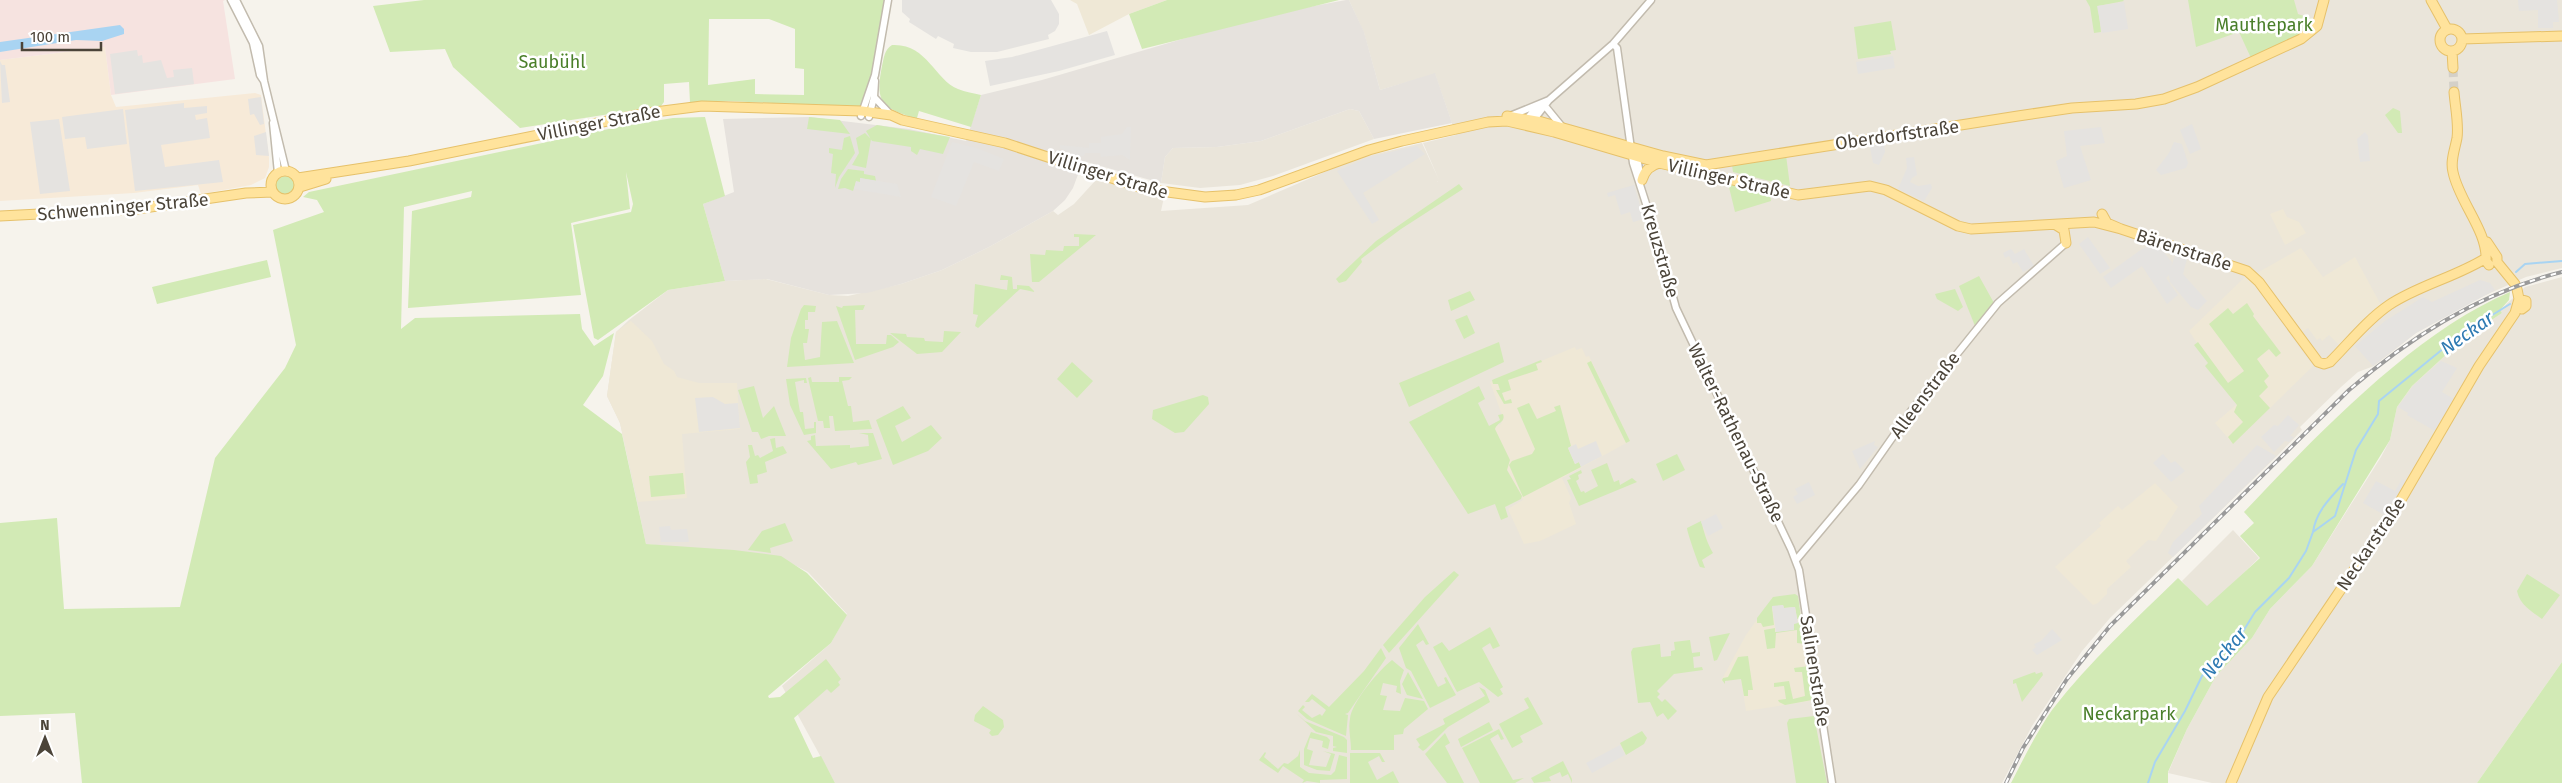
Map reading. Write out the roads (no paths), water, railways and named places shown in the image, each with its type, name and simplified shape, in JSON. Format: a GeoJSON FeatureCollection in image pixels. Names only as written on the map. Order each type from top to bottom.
{"type":"FeatureCollection","features":[{"type":"Feature","properties":{"kind":"main road","name":"Oberdorfstraße"},"geometry":{"type":"LineString","coordinates":[[1632,151],[1706,165],[2072,108],[2136,104],[2164,99],[2197,87],[2301,39],[2317,26],[2324,0]]}},
{"type":"Feature","properties":{"kind":"main road"},"geometry":{"type":"LineString","coordinates":[[2430,0],[2448,29],[2459,32],[2462,39],[2460,46],[2452,51],[2444,49],[2439,42],[2441,34],[2448,29]]}},
{"type":"Feature","properties":{"kind":"main road"},"geometry":{"type":"LineString","coordinates":[[2462,39],[2562,36]]}},
{"type":"Feature","properties":{"kind":"main road"},"geometry":{"type":"LineString","coordinates":[[2452,51],[2453,68]]}},
{"type":"Feature","properties":{"kind":"main road"},"geometry":{"type":"LineString","coordinates":[[2454,92],[2457,138],[2452,169],[2454,179],[2491,259]]}},
{"type":"Feature","properties":{"kind":"main road","name":"Villinger Straße"},"geometry":{"type":"LineString","coordinates":[[299,183],[351,171],[666,110],[738,106],[850,112],[902,120],[1020,147],[1145,189],[1176,195],[1205,197],[1236,195],[1259,190],[1387,145],[1488,122],[1528,122],[1563,128],[1632,151],[1659,163],[1798,195],[1870,186],[1886,190],[1958,226],[1970,229],[2094,222]]}},
{"type":"Feature","properties":{"kind":"main road","name":"Villinger Straße"},"geometry":{"type":"LineString","coordinates":[[866,114],[892,115],[902,120]]}},
{"type":"Feature","properties":{"kind":"main road","name":"Villinger Straße"},"geometry":{"type":"LineString","coordinates":[[1488,122],[1492,119],[1510,116],[1632,151]]}},
{"type":"Feature","properties":{"kind":"main road"},"geometry":{"type":"LineString","coordinates":[[1727,179],[1730,161]]}},
{"type":"Feature","properties":{"kind":"main road"},"geometry":{"type":"LineString","coordinates":[[1642,180],[1644,172],[1650,166],[1659,163]]}},
{"type":"Feature","properties":{"kind":"main road"},"geometry":{"type":"LineString","coordinates":[[282,172],[299,183],[296,195],[288,199],[279,198],[272,188],[282,172]]}},
{"type":"Feature","properties":{"kind":"main road","name":"Schwenninger Straße"},"geometry":{"type":"LineString","coordinates":[[0,216],[137,209],[272,188]]}},
{"type":"Feature","properties":{"kind":"main road","name":"Bärenstraße"},"geometry":{"type":"LineString","coordinates":[[2121,229],[2107,223],[2099,212],[2094,222],[2121,229],[2247,271],[2259,282],[2318,362],[2324,364],[2330,362],[2389,306],[2436,281],[2491,259]]}},
{"type":"Feature","properties":{"kind":"main road"},"geometry":{"type":"LineString","coordinates":[[2056,225],[2064,230],[2066,243]]}},
{"type":"Feature","properties":{"kind":"main road","name":"Neckarstraße"},"geometry":{"type":"LineString","coordinates":[[2231,783],[2268,697],[2398,505],[2518,303],[2516,286],[2491,259]]}},
{"type":"Feature","properties":{"kind":"street"},"geometry":{"type":"LineString","coordinates":[[231,0],[253,43],[273,122],[280,136],[282,172]]}},
{"type":"Feature","properties":{"kind":"street"},"geometry":{"type":"LineString","coordinates":[[236,0],[259,46],[263,80]]}},
{"type":"Feature","properties":{"kind":"street"},"geometry":{"type":"LineString","coordinates":[[866,114],[888,0]]}},
{"type":"Feature","properties":{"kind":"street"},"geometry":{"type":"LineString","coordinates":[[1528,122],[1542,105],[1613,44],[1651,0]]}},
{"type":"Feature","properties":{"kind":"street","name":"Kreuzstraße"},"geometry":{"type":"LineString","coordinates":[[1613,44],[1617,48],[1638,180],[1676,308]]}},
{"type":"Feature","properties":{"kind":"street"},"geometry":{"type":"LineString","coordinates":[[866,114],[874,97],[875,75]]}},
{"type":"Feature","properties":{"kind":"street"},"geometry":{"type":"LineString","coordinates":[[874,97],[892,115]]}},
{"type":"Feature","properties":{"kind":"street"},"geometry":{"type":"LineString","coordinates":[[1510,116],[1542,105]]}},
{"type":"Feature","properties":{"kind":"street"},"geometry":{"type":"LineString","coordinates":[[1542,105],[1563,128]]}},
{"type":"Feature","properties":{"kind":"street","name":"Kreuzstraße"},"geometry":{"type":"LineString","coordinates":[[1632,151],[1638,163],[1644,195]]}},
{"type":"Feature","properties":{"kind":"street","name":"Alleenstraße"},"geometry":{"type":"LineString","coordinates":[[1796,560],[1859,485],[1911,411],[1993,309],[2066,243]]}},
{"type":"Feature","properties":{"kind":"street","name":"Walter-Rathenau-Straße"},"geometry":{"type":"LineString","coordinates":[[1676,308],[1796,560]]}},
{"type":"Feature","properties":{"kind":"street","name":"Salinenstraße"},"geometry":{"type":"LineString","coordinates":[[1796,560],[1812,645],[1832,783]]}},
{"type":"Feature","properties":{"kind":"water"},"geometry":{"type":"Polygon","coordinates":[[[120,25],[124,29],[124,34],[102,41],[76,40],[0,52],[0,42],[120,25]]]}},
{"type":"Feature","properties":{"kind":"waterway","name":"Neckar"},"geometry":{"type":"LineString","coordinates":[[2516,272],[2525,264],[2562,261]]}},
{"type":"Feature","properties":{"kind":"waterway","name":"Neckar"},"geometry":{"type":"LineString","coordinates":[[2148,783],[2155,762],[2185,711],[2202,676],[2242,633],[2255,612],[2289,578],[2306,551],[2313,532],[2335,516],[2356,450],[2378,414],[2379,401],[2460,335],[2510,304]]}},
{"type":"Feature","properties":{"kind":"waterway","name":"Neckar"},"geometry":{"type":"LineString","coordinates":[[2313,532],[2320,512],[2343,484]]}},
{"type":"Feature","properties":{"kind":"tunnel"},"geometry":{"type":"LineString","coordinates":[[2453,68],[2454,92]]}},
{"type":"Feature","properties":{"kind":"railway"},"geometry":{"type":"LineString","coordinates":[[2006,783],[2023,748],[2067,679],[2110,626],[2349,390],[2397,352],[2449,318],[2504,291],[2562,272]]}},
{"type":"Feature","properties":{"kind":"park label","name":"Mauthepark"},"geometry":{"type":"Point","coordinates":[2264,25]}},
{"type":"Feature","properties":{"kind":"park label","name":"Saubühl"},"geometry":{"type":"Point","coordinates":[552,62]}},
{"type":"Feature","properties":{"kind":"park label","name":"Neckarpark"},"geometry":{"type":"Point","coordinates":[2129,714]}}]}
